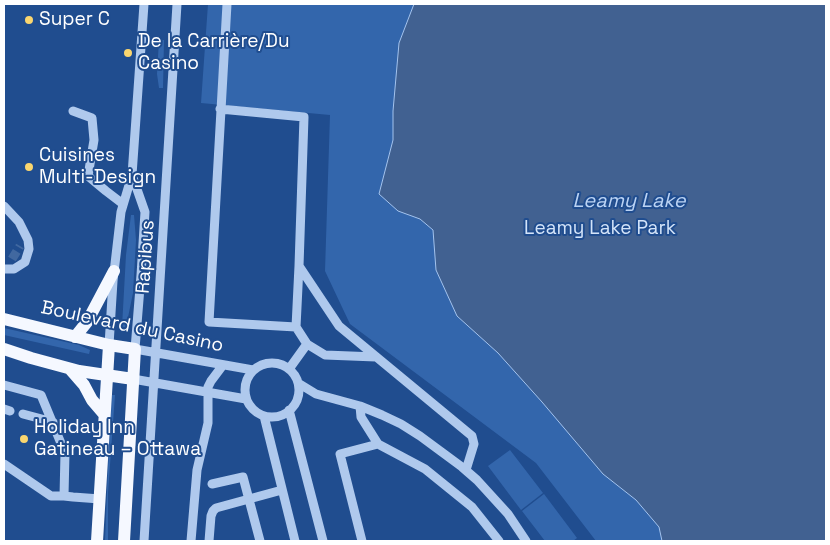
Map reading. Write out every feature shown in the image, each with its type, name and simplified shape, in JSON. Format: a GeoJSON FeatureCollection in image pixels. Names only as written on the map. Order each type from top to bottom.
{"type":"FeatureCollection","features":[{"type":"Feature","properties":{"kind":"main road"},"geometry":{"type":"LineString","coordinates":[[75,337],[87,322],[114,271]]}},
{"type":"Feature","properties":{"kind":"main road","name":"Boulevard du Casino"},"geometry":{"type":"LineString","coordinates":[[4,320],[135,350]]}},
{"type":"Feature","properties":{"kind":"main road"},"geometry":{"type":"LineString","coordinates":[[97,541],[109,345]]}},
{"type":"Feature","properties":{"kind":"main road"},"geometry":{"type":"LineString","coordinates":[[4,349],[70,369],[133,379]]}},
{"type":"Feature","properties":{"kind":"main road"},"geometry":{"type":"LineString","coordinates":[[124,541],[135,350]]}},
{"type":"Feature","properties":{"kind":"main road"},"geometry":{"type":"LineString","coordinates":[[70,369],[84,385],[92,400],[104,414]]}},
{"type":"Feature","properties":{"kind":"street"},"geometry":{"type":"LineString","coordinates":[[109,345],[114,271],[121,212],[132,175],[144,4]]}},
{"type":"Feature","properties":{"kind":"street","name":"Rapibus"},"geometry":{"type":"LineString","coordinates":[[144,541],[177,4]]}},
{"type":"Feature","properties":{"kind":"street"},"geometry":{"type":"LineString","coordinates":[[227,4],[209,322],[296,327]]}},
{"type":"Feature","properties":{"kind":"street"},"geometry":{"type":"LineString","coordinates":[[220,109],[304,117],[296,327],[307,344],[325,355],[376,357]]}},
{"type":"Feature","properties":{"kind":"street"},"geometry":{"type":"LineString","coordinates":[[73,111],[92,118],[94,140],[88,176],[123,204]]}},
{"type":"Feature","properties":{"kind":"street"},"geometry":{"type":"LineString","coordinates":[[132,175],[145,212],[135,350]]}},
{"type":"Feature","properties":{"kind":"street"},"geometry":{"type":"LineString","coordinates":[[4,206],[19,222],[24,243],[29,249],[25,262],[14,269],[4,269]]}},
{"type":"Feature","properties":{"kind":"street"},"geometry":{"type":"LineString","coordinates":[[12,259],[14,269]]}},
{"type":"Feature","properties":{"kind":"street"},"geometry":{"type":"LineString","coordinates":[[299,266],[339,326],[472,436],[474,444],[466,470]]}},
{"type":"Feature","properties":{"kind":"street"},"geometry":{"type":"LineString","coordinates":[[289,369],[307,344]]}},
{"type":"Feature","properties":{"kind":"street","name":"Boulevard du Casino"},"geometry":{"type":"LineString","coordinates":[[135,350],[253,370]]}},
{"type":"Feature","properties":{"kind":"street"},"geometry":{"type":"LineString","coordinates":[[267,363],[275,363],[289,369],[298,383],[298,395],[296,402],[289,410],[277,416],[264,416],[250,406],[246,399],[245,383],[253,370],[267,363]]}},
{"type":"Feature","properties":{"kind":"street"},"geometry":{"type":"LineString","coordinates":[[191,541],[197,470],[208,423],[208,392],[211,381],[223,365]]}},
{"type":"Feature","properties":{"kind":"street"},"geometry":{"type":"LineString","coordinates":[[133,379],[246,399]]}},
{"type":"Feature","properties":{"kind":"street"},"geometry":{"type":"LineString","coordinates":[[298,383],[316,394],[360,406],[401,424],[420,436],[466,470],[490,494],[517,526],[526,541]]}},
{"type":"Feature","properties":{"kind":"street"},"geometry":{"type":"LineString","coordinates":[[4,385],[41,395],[65,453],[64,496]]}},
{"type":"Feature","properties":{"kind":"street"},"geometry":{"type":"LineString","coordinates":[[296,402],[316,394]]}},
{"type":"Feature","properties":{"kind":"street"},"geometry":{"type":"LineString","coordinates":[[360,406],[361,418],[378,444],[425,469],[465,501],[499,541]]}},
{"type":"Feature","properties":{"kind":"street"},"geometry":{"type":"LineString","coordinates":[[289,410],[323,541]]}},
{"type":"Feature","properties":{"kind":"street"},"geometry":{"type":"LineString","coordinates":[[23,414],[53,422]]}},
{"type":"Feature","properties":{"kind":"street"},"geometry":{"type":"LineString","coordinates":[[264,416],[295,541]]}},
{"type":"Feature","properties":{"kind":"street"},"geometry":{"type":"LineString","coordinates":[[362,541],[340,454],[378,444]]}},
{"type":"Feature","properties":{"kind":"street"},"geometry":{"type":"LineString","coordinates":[[4,464],[51,496],[100,499]]}},
{"type":"Feature","properties":{"kind":"street"},"geometry":{"type":"LineString","coordinates":[[212,484],[244,477],[260,541]]}},
{"type":"Feature","properties":{"kind":"street"},"geometry":{"type":"LineString","coordinates":[[209,541],[211,516],[218,507],[282,490]]}},
{"type":"Feature","properties":{"kind":"street"},"geometry":{"type":"LineString","coordinates":[[508,531],[517,526]]}},
{"type":"Feature","properties":{"kind":"green space","name":"Leamy Lake"},"geometry":{"type":"Polygon","coordinates":[[[208,4],[826,4],[826,541],[596,541],[536,463],[350,324],[325,271],[330,115],[201,103],[208,4]]]}},
{"type":"Feature","properties":{"kind":"green space"},"geometry":{"type":"Polygon","coordinates":[[[159,40],[164,40],[163,88],[159,88],[157,74],[159,40]]]}},
{"type":"Feature","properties":{"kind":"green space"},"geometry":{"type":"Polygon","coordinates":[[[131,215],[134,215],[136,240],[133,293],[126,327],[122,327],[126,255],[131,215]]]}},
{"type":"Feature","properties":{"kind":"green space"},"geometry":{"type":"Polygon","coordinates":[[[4,328],[79,345],[90,350],[89,354],[4,335],[4,328]]]}},
{"type":"Feature","properties":{"kind":"green space"},"geometry":{"type":"Polygon","coordinates":[[[112,395],[115,395],[108,493],[108,540],[105,541],[108,468],[112,395]]]}},
{"type":"Feature","properties":{"kind":"green space"},"geometry":{"type":"Polygon","coordinates":[[[510,450],[543,493],[521,510],[488,466],[510,450]]]}},
{"type":"Feature","properties":{"kind":"green space"},"geometry":{"type":"Polygon","coordinates":[[[544,494],[577,538],[573,541],[545,541],[522,511],[544,494]]]}},
{"type":"Feature","properties":{"kind":"water","name":"Leamy Lake"},"geometry":{"type":"Polygon","coordinates":[[[414,4],[826,4],[826,541],[662,541],[659,527],[636,500],[603,474],[498,353],[457,316],[436,270],[433,230],[420,219],[398,211],[379,194],[393,140],[393,111],[399,43],[414,4]]]}},
{"type":"Feature","properties":{"kind":"tunnel"},"geometry":{"type":"LineString","coordinates":[[12,259],[20,246]]}},
{"type":"Feature","properties":{"kind":"place","name":"Super C"},"geometry":{"type":"Point","coordinates":[29,20]}},
{"type":"Feature","properties":{"kind":"place","name":"De la Carrière/Du Casino"},"geometry":{"type":"Point","coordinates":[128,53]}},
{"type":"Feature","properties":{"kind":"place","name":"Cuisines Multi-Design"},"geometry":{"type":"Point","coordinates":[29,167]}},
{"type":"Feature","properties":{"kind":"place","name":"Holiday Inn Gatineau – Ottawa"},"geometry":{"type":"Point","coordinates":[24,439]}},
{"type":"Feature","properties":{"kind":"park label","name":"Leamy Lake Park"},"geometry":{"type":"Point","coordinates":[600,229]}}]}
